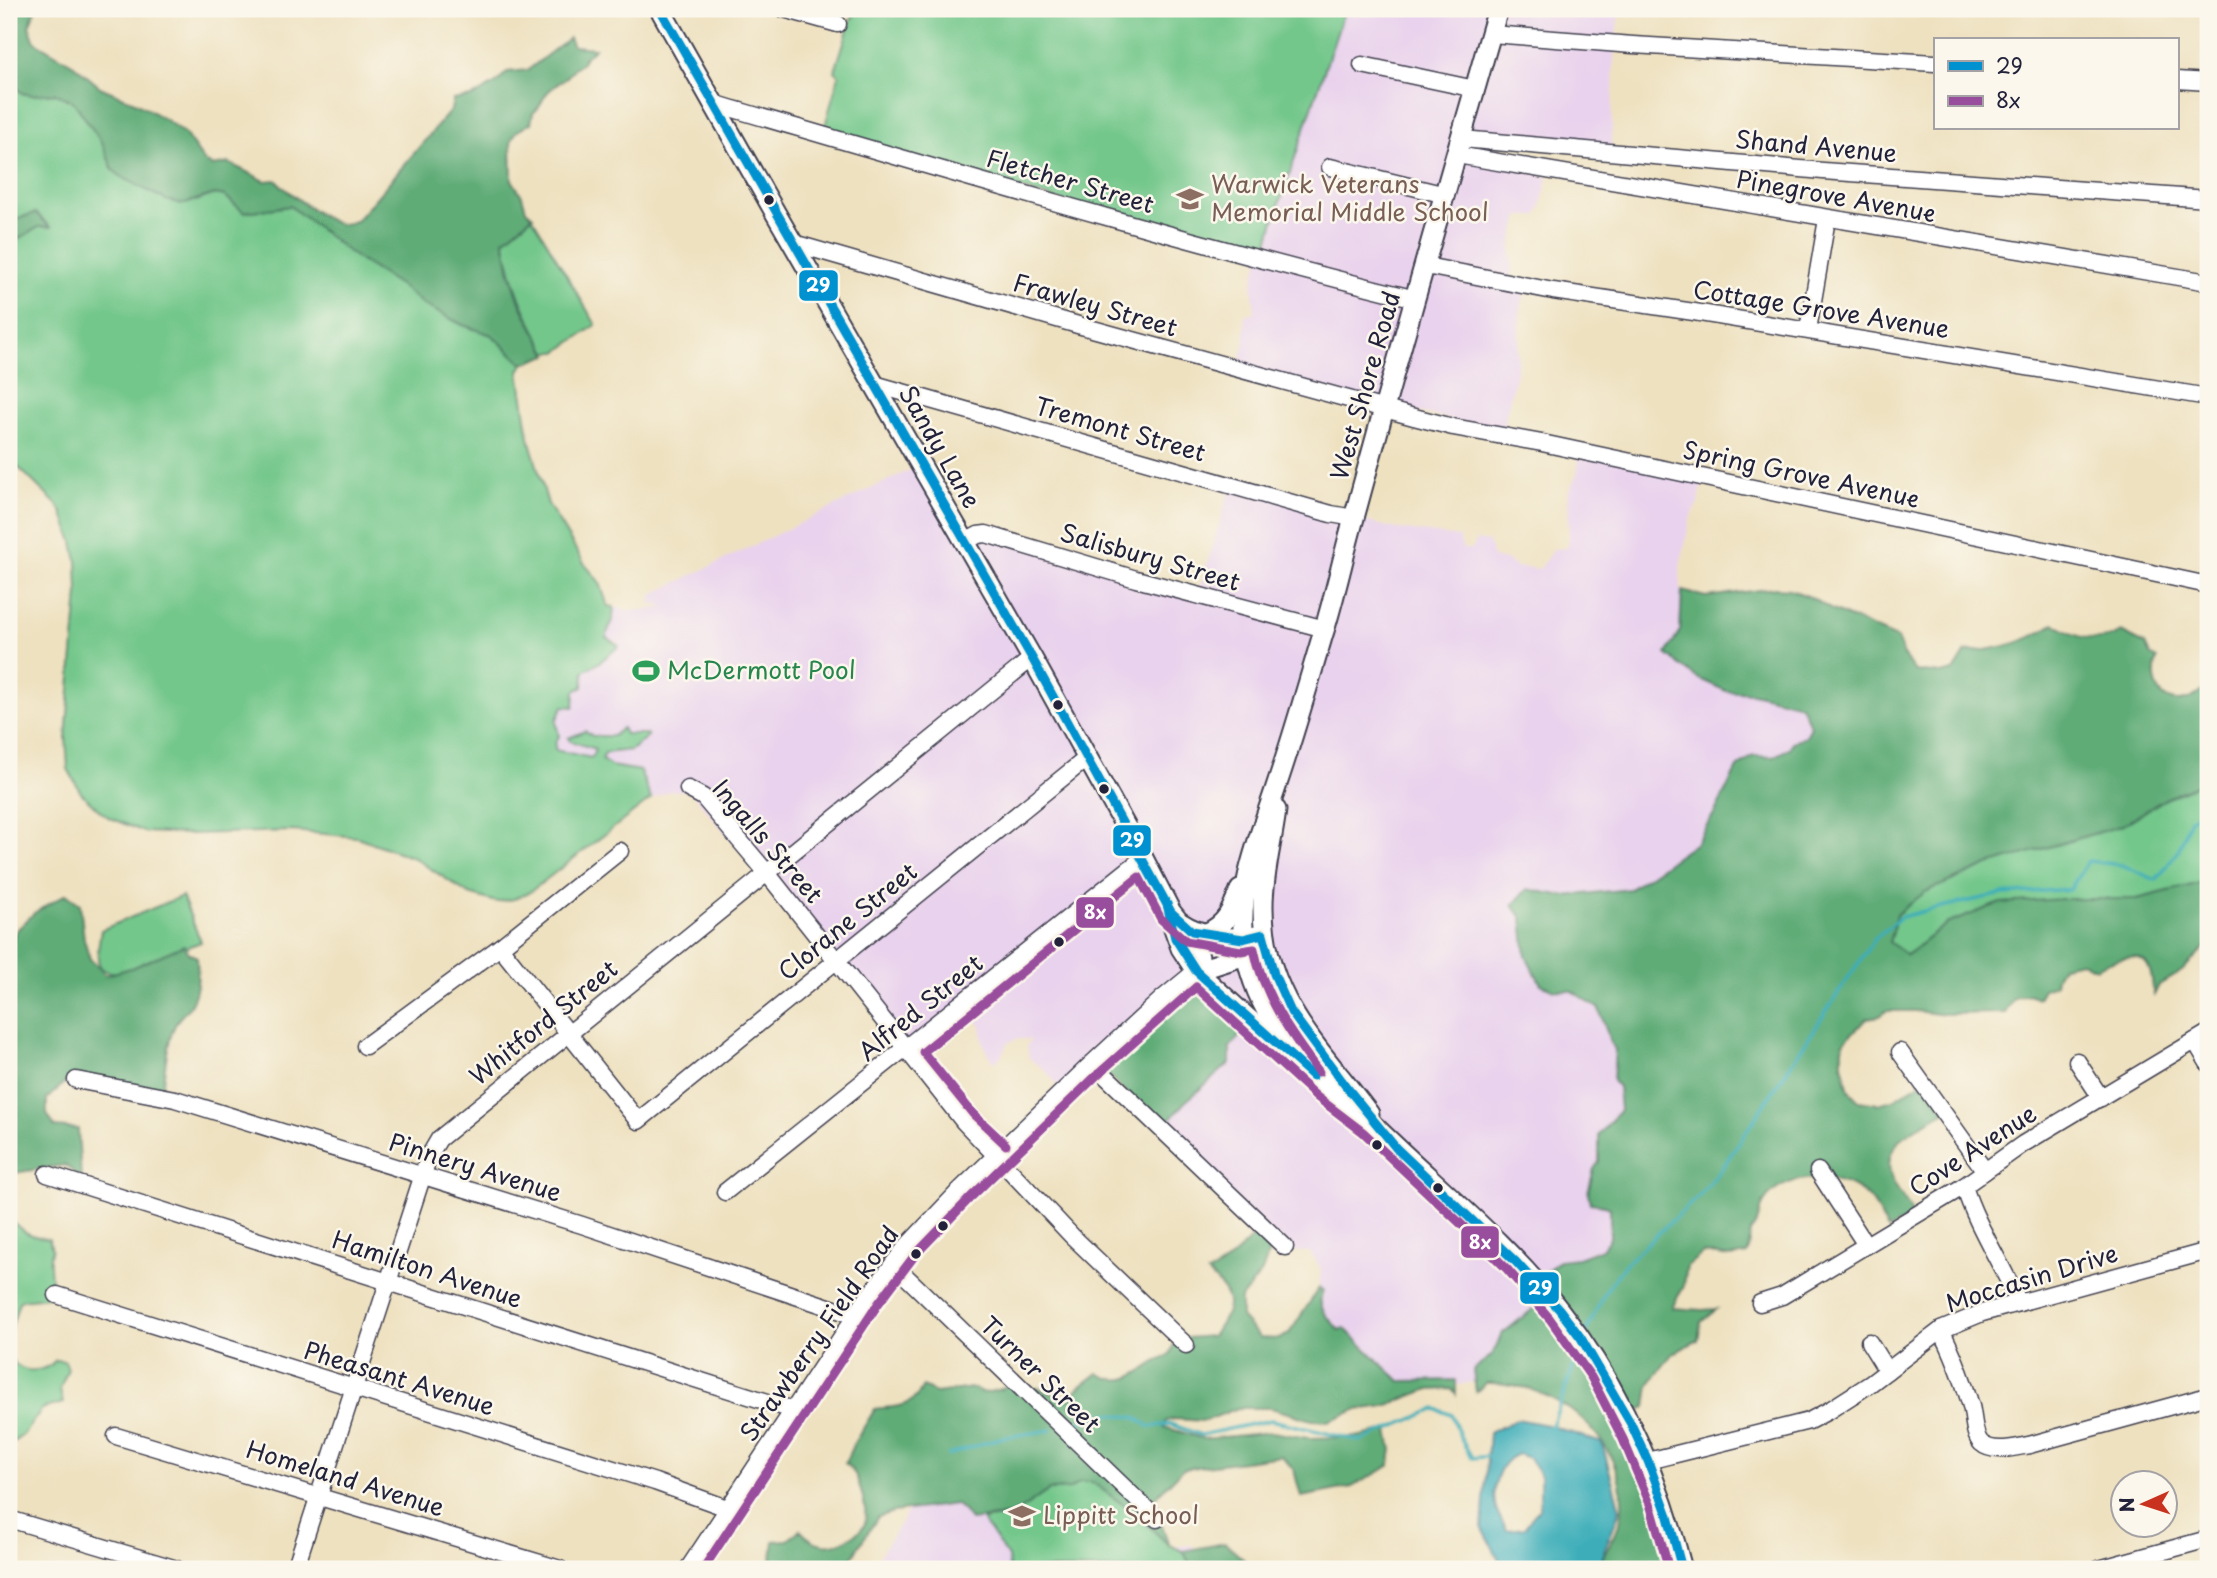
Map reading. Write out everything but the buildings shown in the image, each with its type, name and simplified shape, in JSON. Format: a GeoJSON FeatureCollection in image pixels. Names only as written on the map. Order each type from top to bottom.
{"type":"FeatureCollection","features":[{"type":"Feature","properties":{"kind":"main road","name":"Sandy Lane"},"geometry":{"type":"LineString","coordinates":[[660,9],[1143,858],[1176,918],[1174,933],[1188,961],[1279,1047],[1312,1074]]}},
{"type":"Feature","properties":{"kind":"main road","name":"West Shore Road"},"geometry":{"type":"LineString","coordinates":[[1499,9],[1325,629],[1250,863],[1245,947],[1253,981],[1279,1032],[1312,1074],[1348,1107],[1371,1123],[1517,1262],[1559,1309],[1587,1349],[1631,1424],[1667,1513],[1682,1569]]}},
{"type":"Feature","properties":{"kind":"main road","name":"West Shore Road"},"geometry":{"type":"LineString","coordinates":[[1279,777],[1274,830],[1264,887],[1265,942],[1273,974],[1291,1012],[1396,1148]]}},
{"type":"Feature","properties":{"kind":"main road"},"geometry":{"type":"LineString","coordinates":[[1207,933],[1218,928],[1230,915],[1250,863]]}},
{"type":"Feature","properties":{"kind":"main road"},"geometry":{"type":"LineString","coordinates":[[1176,918],[1192,931],[1207,933],[1245,947]]}},
{"type":"Feature","properties":{"kind":"main road"},"geometry":{"type":"LineString","coordinates":[[1196,971],[1245,947],[1265,942]]}},
{"type":"Feature","properties":{"kind":"street"},"geometry":{"type":"LineString","coordinates":[[784,9],[838,24]]}},
{"type":"Feature","properties":{"kind":"street"},"geometry":{"type":"LineString","coordinates":[[1491,34],[1934,62]]}},
{"type":"Feature","properties":{"kind":"street"},"geometry":{"type":"LineString","coordinates":[[1362,65],[1475,89]]}},
{"type":"Feature","properties":{"kind":"street"},"geometry":{"type":"LineString","coordinates":[[2178,80],[2208,82]]}},
{"type":"Feature","properties":{"kind":"street","name":"Fletcher Street"},"geometry":{"type":"LineString","coordinates":[[713,103],[1070,206],[1416,299]]}},
{"type":"Feature","properties":{"kind":"street","name":"Shand Avenue"},"geometry":{"type":"LineString","coordinates":[[1459,147],[2208,199]]}},
{"type":"Feature","properties":{"kind":"street","name":"Pinegrove Avenue"},"geometry":{"type":"LineString","coordinates":[[1459,147],[1827,219],[2208,282]]}},
{"type":"Feature","properties":{"kind":"street"},"geometry":{"type":"LineString","coordinates":[[1330,167],[1446,195]]}},
{"type":"Feature","properties":{"kind":"street"},"geometry":{"type":"LineString","coordinates":[[1808,330],[1827,219]]}},
{"type":"Feature","properties":{"kind":"street","name":"Frawley Street"},"geometry":{"type":"LineString","coordinates":[[793,243],[1068,323],[1385,409]]}},
{"type":"Feature","properties":{"kind":"street","name":"Cottage Grove Avenue"},"geometry":{"type":"LineString","coordinates":[[1426,266],[1553,291],[1808,330],[2208,397]]}},
{"type":"Feature","properties":{"kind":"street","name":"Tremont Street"},"geometry":{"type":"LineString","coordinates":[[874,384],[1331,514],[1354,518]]}},
{"type":"Feature","properties":{"kind":"street","name":"Spring Grove Avenue"},"geometry":{"type":"LineString","coordinates":[[1385,409],[1453,427],[1556,446],[2208,584]]}},
{"type":"Feature","properties":{"kind":"street","name":"Salisbury Street"},"geometry":{"type":"LineString","coordinates":[[965,542],[986,534],[1136,579],[1325,629]]}},
{"type":"Feature","properties":{"kind":"street","name":"Whitford Street"},"geometry":{"type":"LineString","coordinates":[[295,1569],[423,1176],[433,1149],[445,1132],[1032,659]]}},
{"type":"Feature","properties":{"kind":"street","name":"Clorane Street"},"geometry":{"type":"LineString","coordinates":[[568,1034],[638,1121],[1087,758]]}},
{"type":"Feature","properties":{"kind":"street","name":"Ingalls Street"},"geometry":{"type":"LineString","coordinates":[[688,789],[703,797],[767,873],[964,1122],[1072,1236],[1186,1345]]}},
{"type":"Feature","properties":{"kind":"street"},"geometry":{"type":"LineString","coordinates":[[365,1046],[500,947],[620,851]]}},
{"type":"Feature","properties":{"kind":"street","name":"Alfred Street"},"geometry":{"type":"LineString","coordinates":[[726,1192],[1143,858]]}},
{"type":"Feature","properties":{"kind":"street"},"geometry":{"type":"LineString","coordinates":[[500,947],[568,1034]]}},
{"type":"Feature","properties":{"kind":"street","name":"Strawberry Field Road"},"geometry":{"type":"LineString","coordinates":[[688,1569],[856,1315],[893,1264],[947,1203],[997,1154],[1163,998],[1196,971]]}},
{"type":"Feature","properties":{"kind":"street"},"geometry":{"type":"LineString","coordinates":[[2201,1037],[2208,1063]]}},
{"type":"Feature","properties":{"kind":"street","name":"Cove Avenue"},"geometry":{"type":"LineString","coordinates":[[1760,1303],[1782,1296],[1964,1186],[2023,1144],[2201,1037]]}},
{"type":"Feature","properties":{"kind":"street"},"geometry":{"type":"LineString","coordinates":[[1900,1052],[1985,1171]]}},
{"type":"Feature","properties":{"kind":"street"},"geometry":{"type":"LineString","coordinates":[[2077,1061],[2101,1098]]}},
{"type":"Feature","properties":{"kind":"street"},"geometry":{"type":"LineString","coordinates":[[1093,1064],[1284,1247]]}},
{"type":"Feature","properties":{"kind":"street","name":"Pinnery Avenue"},"geometry":{"type":"LineString","coordinates":[[76,1080],[175,1098],[582,1225],[856,1315]]}},
{"type":"Feature","properties":{"kind":"street"},"geometry":{"type":"LineString","coordinates":[[1818,1171],[1866,1245]]}},
{"type":"Feature","properties":{"kind":"street","name":"Hamilton Avenue"},"geometry":{"type":"LineString","coordinates":[[47,1174],[793,1410]]}},
{"type":"Feature","properties":{"kind":"street"},"geometry":{"type":"LineString","coordinates":[[1964,1186],[1976,1218],[2020,1303]]}},
{"type":"Feature","properties":{"kind":"street","name":"Moccasin Drive"},"geometry":{"type":"LineString","coordinates":[[1648,1461],[1809,1420],[1828,1411],[1887,1371],[1941,1330],[1982,1313],[2208,1251]]}},
{"type":"Feature","properties":{"kind":"street","name":"Turner Street"},"geometry":{"type":"LineString","coordinates":[[893,1264],[1157,1519]]}},
{"type":"Feature","properties":{"kind":"street","name":"Pheasant Avenue"},"geometry":{"type":"LineString","coordinates":[[57,1296],[656,1482],[727,1508]]}},
{"type":"Feature","properties":{"kind":"street"},"geometry":{"type":"LineString","coordinates":[[1941,1330],[1951,1348],[1976,1433],[1982,1443],[1991,1447],[2006,1449],[2029,1445],[2208,1396]]}},
{"type":"Feature","properties":{"kind":"street"},"geometry":{"type":"LineString","coordinates":[[1868,1342],[1887,1371]]}},
{"type":"Feature","properties":{"kind":"street","name":"Homeland Avenue"},"geometry":{"type":"LineString","coordinates":[[116,1436],[560,1569]]}},
{"type":"Feature","properties":{"kind":"street"},"geometry":{"type":"LineString","coordinates":[[9,1519],[177,1569]]}},
{"type":"Feature","properties":{"kind":"street"},"geometry":{"type":"LineString","coordinates":[[2099,1569],[2208,1539]]}},
{"type":"Feature","properties":{"kind":"shaded area"},"geometry":{"type":"Polygon","coordinates":[[[866,9],[1619,9],[1614,58],[1611,151],[1461,138],[1450,148],[1548,177],[1537,216],[1519,216],[1511,247],[1510,279],[1526,285],[1520,314],[1517,368],[1502,432],[1237,368],[1245,343],[1245,315],[1255,312],[1252,285],[1259,260],[866,9]]]}},
{"type":"Feature","properties":{"kind":"shaded area"},"geometry":{"type":"Polygon","coordinates":[[[1580,451],[1703,479],[1699,501],[1690,520],[1680,568],[1680,631],[1726,691],[1753,693],[1801,706],[1811,727],[1806,736],[1792,742],[1790,748],[1772,757],[1753,756],[1696,843],[1630,889],[1565,896],[1527,889],[1522,918],[1527,956],[1554,990],[1572,991],[1599,1009],[1615,1049],[1614,1081],[1618,1087],[1620,1110],[1599,1135],[1599,1162],[1594,1169],[1600,1204],[1610,1208],[1610,1238],[1602,1249],[1578,1258],[1560,1260],[1550,1296],[1502,1334],[1492,1355],[1473,1370],[1475,1382],[1457,1385],[1456,1380],[1400,1381],[1344,1328],[1339,1330],[1322,1309],[1320,1297],[1323,1290],[1319,1288],[1321,1269],[1310,1252],[1289,1251],[1162,1129],[1250,1023],[1202,966],[1062,1091],[1045,1070],[1029,1058],[1027,1045],[1031,1039],[1017,1039],[1007,1043],[1002,1055],[994,1063],[983,1043],[981,1026],[967,1008],[907,1048],[689,790],[670,791],[652,799],[640,771],[611,766],[602,761],[604,753],[631,750],[619,729],[613,736],[593,736],[570,741],[596,749],[593,758],[555,750],[559,736],[556,721],[575,690],[583,687],[584,671],[619,646],[617,642],[606,637],[614,607],[632,611],[663,608],[662,605],[650,603],[653,594],[918,466],[961,537],[977,535],[1198,593],[1231,486],[1392,528],[1459,537],[1463,549],[1473,549],[1476,540],[1489,542],[1493,557],[1506,560],[1516,567],[1540,569],[1553,549],[1566,548],[1569,540],[1568,493],[1577,474],[1580,451]]]}},
{"type":"Feature","properties":{"kind":"shaded area","name":"Lippitt School"},"geometry":{"type":"Polygon","coordinates":[[[923,1488],[1171,1547],[1191,1545],[1222,1569],[871,1569],[923,1488]]]}},
{"type":"Feature","properties":{"kind":"green space"},"geometry":{"type":"Polygon","coordinates":[[[9,9],[36,9],[29,26],[35,42],[74,65],[100,87],[137,103],[166,120],[185,134],[205,162],[213,166],[229,163],[265,181],[276,180],[316,212],[342,224],[356,221],[451,110],[453,100],[472,97],[496,83],[507,72],[528,70],[569,38],[573,46],[595,48],[569,76],[547,93],[533,113],[531,123],[516,132],[511,142],[512,180],[522,196],[526,210],[533,216],[504,240],[510,272],[521,305],[548,355],[523,364],[492,335],[463,325],[424,305],[401,286],[358,259],[290,206],[244,212],[225,196],[215,194],[182,204],[166,200],[123,178],[113,170],[102,143],[74,102],[55,93],[22,93],[9,78],[9,9]]]}},
{"type":"Feature","properties":{"kind":"green space","name":"Warwick Veterans Memorial Middle School"},"geometry":{"type":"Polygon","coordinates":[[[858,9],[1345,9],[1274,220],[1264,258],[823,133],[839,75],[835,71],[851,20],[858,9]]]}},
{"type":"Feature","properties":{"kind":"green space"},"geometry":{"type":"Polygon","coordinates":[[[9,78],[22,93],[55,93],[74,102],[102,143],[113,170],[123,178],[166,200],[196,201],[215,194],[225,196],[244,212],[290,206],[358,259],[401,286],[424,305],[463,325],[492,335],[523,364],[519,371],[529,438],[548,504],[584,563],[600,583],[608,606],[614,607],[606,637],[619,646],[584,671],[583,687],[575,691],[574,707],[563,706],[556,721],[559,737],[555,750],[592,758],[595,749],[568,738],[585,731],[593,736],[613,736],[622,728],[625,734],[647,734],[648,736],[631,750],[605,753],[602,760],[611,766],[640,771],[651,799],[530,892],[514,899],[496,902],[469,894],[414,858],[357,837],[292,831],[190,834],[144,832],[110,818],[81,793],[68,769],[66,738],[78,593],[77,561],[73,542],[57,505],[9,458],[9,244],[39,227],[50,226],[36,213],[16,219],[9,217],[9,78]]]}},
{"type":"Feature","properties":{"kind":"green space"},"geometry":{"type":"Polygon","coordinates":[[[36,213],[50,227],[39,227],[9,244],[9,217],[16,219],[36,213]]]}},
{"type":"Feature","properties":{"kind":"green space"},"geometry":{"type":"Polygon","coordinates":[[[532,217],[596,325],[557,352],[547,352],[526,311],[515,286],[504,240],[532,217]]]}},
{"type":"Feature","properties":{"kind":"green space"},"geometry":{"type":"Polygon","coordinates":[[[1775,588],[1789,589],[1810,597],[1832,610],[1897,638],[1905,658],[1915,671],[1941,674],[1954,671],[1966,652],[2012,644],[2045,630],[2054,623],[2078,636],[2095,639],[2121,632],[2145,644],[2150,655],[2157,659],[2156,682],[2165,697],[2182,701],[2202,691],[2208,692],[2208,780],[2167,798],[2123,825],[1988,865],[1925,892],[1897,914],[1889,942],[1907,955],[1946,924],[2000,903],[2063,899],[2137,899],[2208,881],[2208,946],[2182,971],[2159,985],[2154,995],[2148,965],[2140,959],[2128,957],[2096,968],[2082,962],[2062,966],[2055,985],[2043,989],[2038,998],[2029,994],[2014,998],[2005,1013],[1938,1014],[1886,1011],[1880,1016],[1867,1018],[1845,1041],[1842,1048],[1842,1064],[1849,1091],[1859,1101],[1878,1104],[1893,1100],[1923,1081],[1946,1111],[1905,1136],[1891,1153],[1891,1176],[1913,1215],[1888,1230],[1872,1201],[1858,1189],[1829,1180],[1798,1180],[1772,1193],[1763,1204],[1750,1233],[1747,1254],[1730,1257],[1703,1253],[1687,1266],[1684,1285],[1672,1308],[1717,1309],[1701,1322],[1698,1340],[1672,1354],[1649,1385],[1646,1407],[1630,1414],[1680,1555],[1650,1563],[1639,1569],[1597,1569],[1616,1532],[1622,1510],[1620,1484],[1612,1460],[1599,1438],[1581,1419],[1560,1403],[1537,1392],[1512,1385],[1486,1383],[1476,1392],[1473,1370],[1492,1355],[1502,1334],[1549,1296],[1537,1279],[1560,1260],[1578,1258],[1602,1249],[1610,1238],[1610,1208],[1590,1203],[1588,1192],[1594,1169],[1599,1162],[1599,1135],[1620,1110],[1618,1087],[1613,1081],[1615,1049],[1599,1009],[1572,991],[1554,990],[1541,984],[1526,956],[1522,918],[1513,905],[1527,889],[1565,896],[1630,889],[1696,843],[1737,768],[1753,756],[1773,757],[1790,748],[1792,742],[1806,736],[1811,727],[1801,705],[1753,693],[1726,691],[1697,678],[1666,654],[1680,631],[1682,591],[1706,597],[1775,588]]]}},
{"type":"Feature","properties":{"kind":"green space"},"geometry":{"type":"Polygon","coordinates":[[[2208,780],[2208,881],[2137,899],[2063,899],[1946,924],[1907,955],[1889,943],[1897,914],[1925,892],[1988,865],[2075,840],[2208,780]]]}},
{"type":"Feature","properties":{"kind":"green space"},"geometry":{"type":"Polygon","coordinates":[[[66,894],[80,904],[84,939],[90,959],[106,975],[134,967],[184,945],[188,953],[197,957],[196,988],[190,1006],[172,1031],[161,1094],[72,1076],[47,1099],[47,1114],[55,1127],[78,1129],[81,1178],[65,1165],[14,1173],[9,1181],[9,992],[13,965],[12,943],[15,932],[34,913],[66,894]]]}},
{"type":"Feature","properties":{"kind":"green space"},"geometry":{"type":"Polygon","coordinates":[[[182,896],[201,942],[123,972],[112,973],[100,967],[98,954],[101,930],[182,896]]]}},
{"type":"Feature","properties":{"kind":"green space"},"geometry":{"type":"Polygon","coordinates":[[[1198,966],[1250,1024],[1230,1047],[1230,1063],[1184,1103],[1162,1129],[1094,1061],[1198,966]]]}},
{"type":"Feature","properties":{"kind":"green space"},"geometry":{"type":"Polygon","coordinates":[[[9,1214],[25,1232],[49,1239],[52,1249],[50,1292],[47,1297],[19,1302],[9,1336],[9,1214]]]}},
{"type":"Feature","properties":{"kind":"green space"},"geometry":{"type":"Polygon","coordinates":[[[1262,1227],[1273,1241],[1262,1272],[1241,1298],[1241,1317],[1260,1338],[1279,1339],[1289,1334],[1319,1288],[1323,1290],[1322,1307],[1331,1321],[1339,1330],[1344,1328],[1400,1381],[1456,1380],[1456,1394],[1452,1389],[1427,1390],[1385,1406],[1356,1410],[1328,1421],[1312,1420],[1271,1408],[1238,1408],[1205,1421],[1166,1421],[1164,1427],[1204,1439],[1272,1432],[1308,1438],[1356,1437],[1388,1430],[1392,1450],[1389,1466],[1352,1487],[1301,1497],[1294,1470],[1282,1456],[1183,1469],[1147,1506],[1160,1519],[1169,1545],[1136,1514],[1092,1482],[1080,1482],[1070,1489],[1049,1490],[1013,1515],[970,1520],[956,1504],[893,1512],[878,1517],[844,1569],[761,1569],[772,1559],[774,1541],[788,1540],[800,1530],[813,1541],[833,1544],[847,1539],[863,1527],[866,1515],[862,1495],[856,1476],[845,1463],[875,1409],[909,1403],[923,1387],[936,1393],[972,1388],[985,1393],[1001,1389],[1013,1382],[1024,1391],[1038,1388],[1070,1400],[1076,1390],[1098,1373],[1114,1379],[1134,1376],[1166,1358],[1175,1339],[1212,1336],[1224,1317],[1228,1303],[1223,1289],[1208,1273],[1229,1260],[1262,1227]]]}},
{"type":"Feature","properties":{"kind":"green space"},"geometry":{"type":"Polygon","coordinates":[[[9,1354],[13,1361],[24,1369],[37,1370],[56,1360],[65,1361],[68,1369],[60,1389],[63,1403],[42,1409],[23,1435],[9,1445],[9,1354]]]}},
{"type":"Feature","properties":{"kind":"green space"},"geometry":{"type":"Polygon","coordinates":[[[1080,1482],[1092,1482],[1136,1514],[1169,1545],[1183,1551],[1193,1569],[1009,1569],[1008,1557],[982,1520],[1013,1515],[1049,1490],[1070,1489],[1080,1482]]]}},
{"type":"Feature","properties":{"kind":"green space"},"geometry":{"type":"Polygon","coordinates":[[[1225,1543],[1254,1569],[1193,1569],[1188,1565],[1190,1563],[1183,1551],[1225,1543]]]}},
{"type":"Feature","properties":{"kind":"water"},"geometry":{"type":"Polygon","coordinates":[[[1517,1419],[1552,1426],[1602,1443],[1620,1510],[1597,1569],[1504,1569],[1482,1527],[1489,1433],[1517,1419]],[[1518,1454],[1511,1458],[1501,1469],[1495,1484],[1496,1508],[1507,1530],[1524,1528],[1540,1507],[1540,1474],[1529,1458],[1518,1454]]]}},
{"type":"Feature","properties":{"kind":"waterway"},"geometry":{"type":"LineString","coordinates":[[1585,1334],[1605,1292],[1626,1263],[1700,1195],[1722,1168],[1875,938],[1901,917],[2002,894],[2070,889],[2088,861],[2122,865],[2156,880],[2178,852],[2190,819],[2208,806]]}},
{"type":"Feature","properties":{"kind":"waterway"},"geometry":{"type":"LineString","coordinates":[[1548,1427],[1552,1426],[1579,1351]]}},
{"type":"Feature","properties":{"kind":"waterway"},"geometry":{"type":"LineString","coordinates":[[1072,1424],[1108,1414],[1135,1417],[1150,1427],[1170,1424],[1201,1435],[1271,1420],[1360,1441],[1436,1409],[1452,1415],[1472,1458],[1491,1456]]}},
{"type":"Feature","properties":{"kind":"waterway"},"geometry":{"type":"LineString","coordinates":[[948,1455],[1000,1438],[1051,1430]]}},
{"type":"Feature","properties":{"kind":"transit line","name":"29"},"geometry":{"type":"LineString","coordinates":[[660,9],[1032,658],[1171,912],[1192,931],[1243,939],[1263,934],[1274,974],[1291,1012],[1345,1085],[1396,1148],[1516,1262],[1559,1309],[1581,1338],[1631,1424],[1667,1513],[1682,1569]]}},
{"type":"Feature","properties":{"kind":"transit line","name":"8x"},"geometry":{"type":"LineString","coordinates":[[1006,1145],[973,1114],[923,1052],[1139,877],[1161,919],[1186,941],[1241,951],[1254,949],[1271,998],[1319,1072]]}},
{"type":"Feature","properties":{"kind":"transit line","name":"29"},"geometry":{"type":"LineString","coordinates":[[1167,904],[1175,938],[1196,971],[1313,1076]]}},
{"type":"Feature","properties":{"kind":"transit line","name":"8x"},"geometry":{"type":"LineString","coordinates":[[703,1569],[878,1304],[915,1255],[1096,1076],[1196,987],[1317,1097],[1363,1132],[1507,1269],[1550,1319],[1591,1377],[1623,1439],[1650,1504],[1669,1569]]}},
{"type":"Feature","properties":{"kind":"place","name":"Warwick Veterans Memorial Middle School"},"geometry":{"type":"Point","coordinates":[1190,199]}},
{"type":"Feature","properties":{"kind":"place","name":"McDermott Pool"},"geometry":{"type":"Point","coordinates":[646,671]}},
{"type":"Feature","properties":{"kind":"place","name":"Lippitt School"},"geometry":{"type":"Point","coordinates":[1022,1516]}}]}
